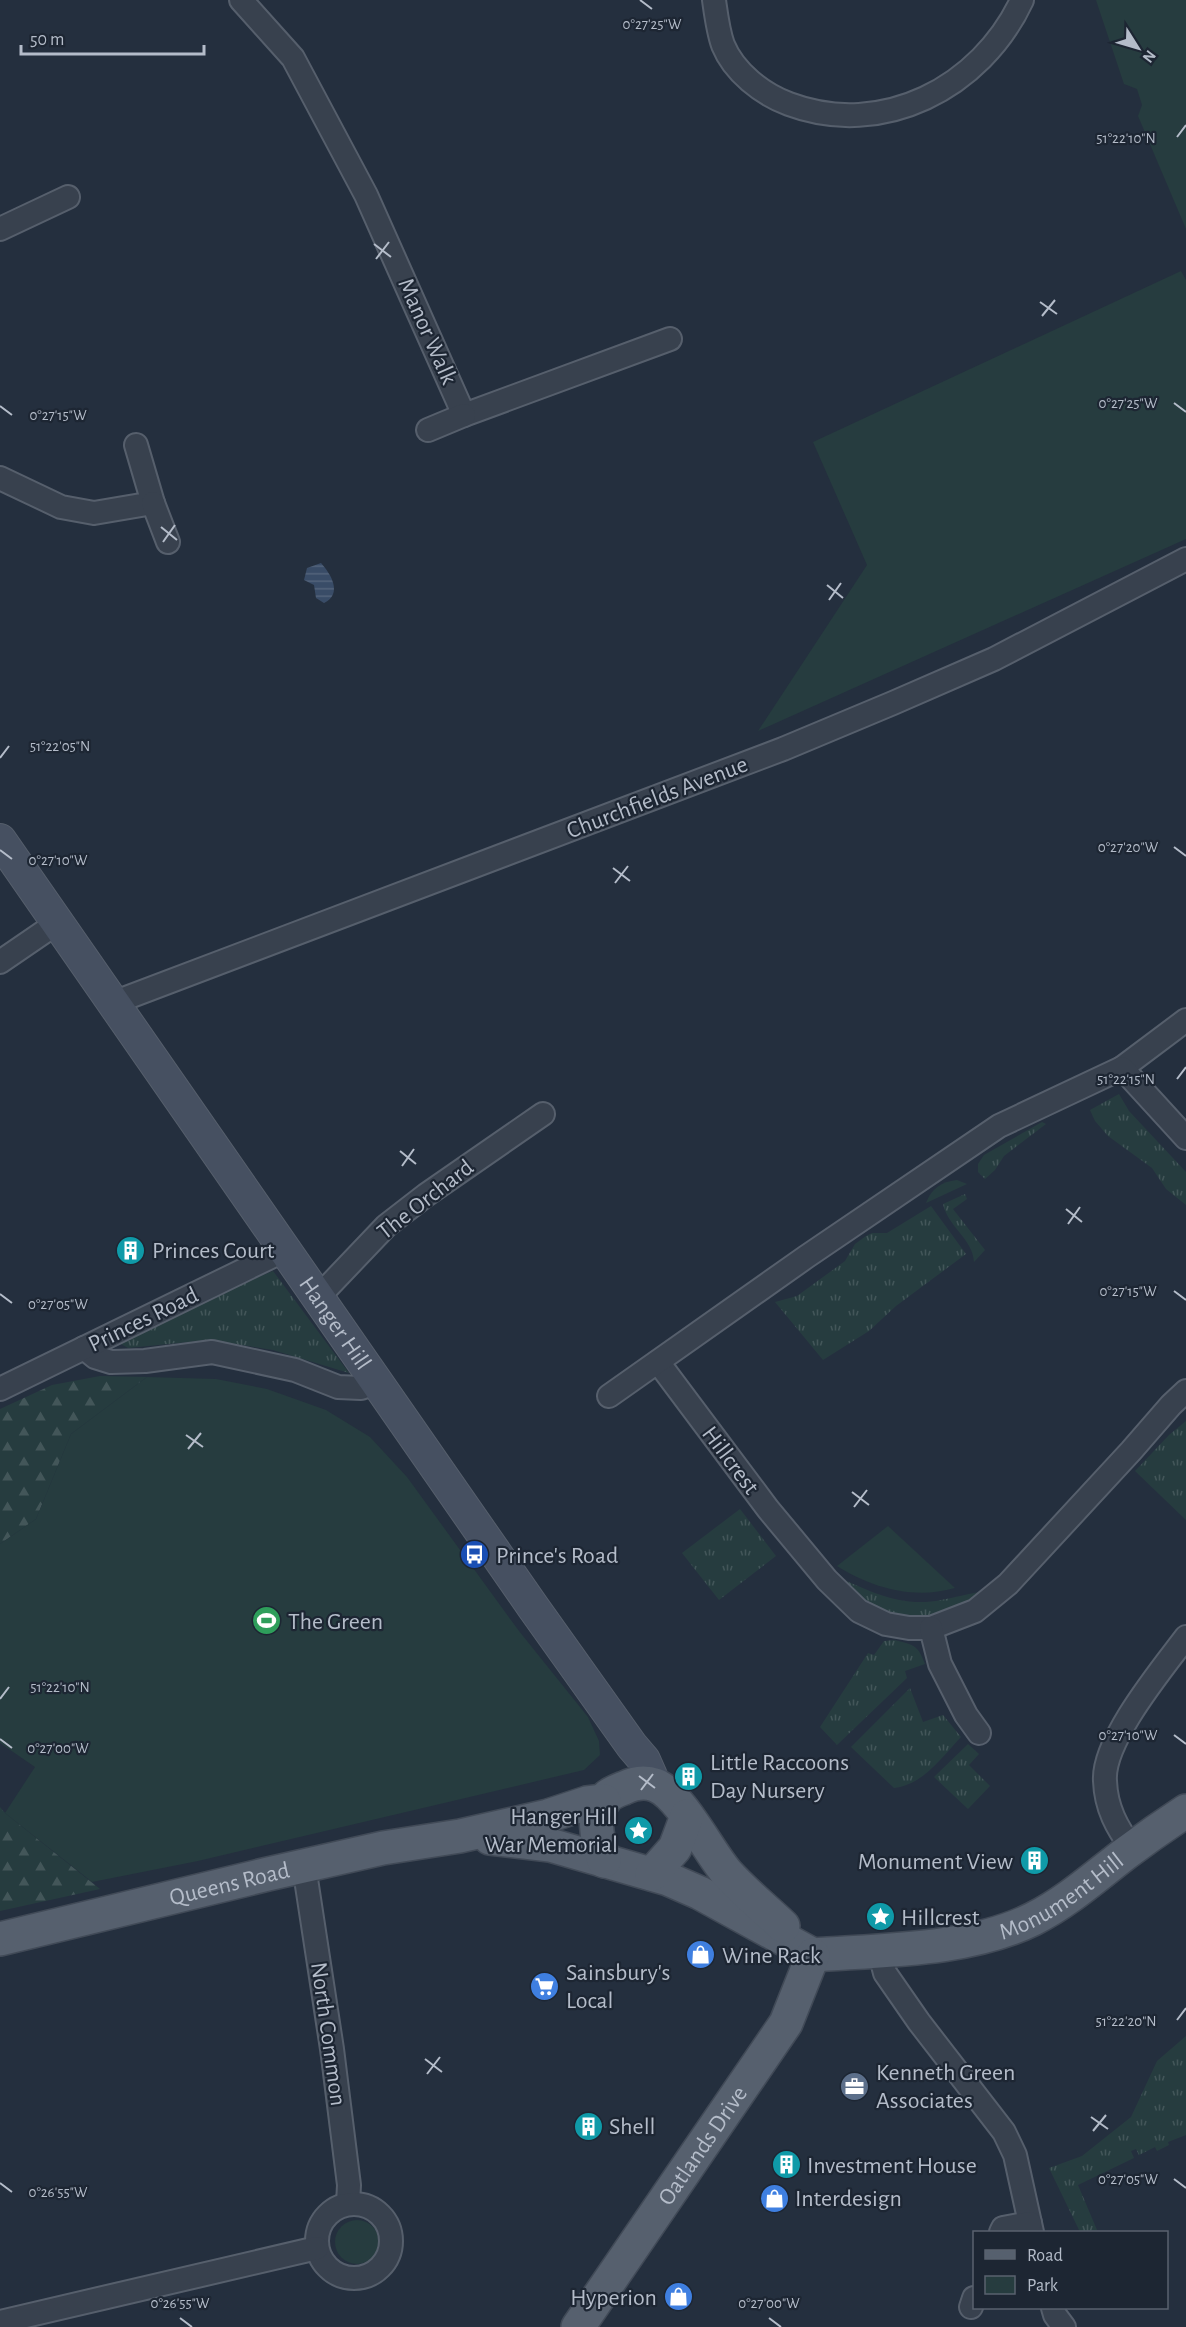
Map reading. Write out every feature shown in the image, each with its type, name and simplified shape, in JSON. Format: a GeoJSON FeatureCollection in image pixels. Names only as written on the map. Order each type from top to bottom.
{"type":"FeatureCollection","features":[{"type":"Feature","properties":{"kind":"main road","name":"Hanger Hill"},"geometry":{"type":"LineString","coordinates":[[0,840],[632,1746],[630,1790]]}},
{"type":"Feature","properties":{"kind":"main road"},"geometry":{"type":"LineString","coordinates":[[604,1861],[596,1826],[597,1816],[630,1790],[673,1800],[728,1874],[813,1954]]}},
{"type":"Feature","properties":{"kind":"main road","name":"Queens Road"},"geometry":{"type":"LineString","coordinates":[[0,1939],[303,1866],[411,1842],[460,1836],[548,1816],[630,1790]]}},
{"type":"Feature","properties":{"kind":"main road","name":"Monument Hill"},"geometry":{"type":"LineString","coordinates":[[813,1954],[962,1941],[1022,1924],[1056,1906],[1132,1848],[1186,1811]]}},
{"type":"Feature","properties":{"kind":"main road"},"geometry":{"type":"LineString","coordinates":[[652,1874],[675,1848],[687,1816]]}},
{"type":"Feature","properties":{"kind":"main road","name":"Queens Road"},"geometry":{"type":"LineString","coordinates":[[460,1836],[530,1842],[652,1874],[692,1889],[813,1954]]}},
{"type":"Feature","properties":{"kind":"main road","name":"Oatlands Drive"},"geometry":{"type":"LineString","coordinates":[[578,2327],[786,2023],[813,1954]]}},
{"type":"Feature","properties":{"kind":"street","name":"Manor Walk"},"geometry":{"type":"LineString","coordinates":[[241,0],[293,58],[366,195],[464,415],[670,339]]}},
{"type":"Feature","properties":{"kind":"street"},"geometry":{"type":"LineString","coordinates":[[714,0],[723,46],[754,85],[776,99],[812,113],[856,116],[896,110],[945,88],[974,67],[995,46],[1022,0]]}},
{"type":"Feature","properties":{"kind":"street"},"geometry":{"type":"LineString","coordinates":[[0,229],[68,197]]}},
{"type":"Feature","properties":{"kind":"street"},"geometry":{"type":"LineString","coordinates":[[428,430],[464,415]]}},
{"type":"Feature","properties":{"kind":"street"},"geometry":{"type":"LineString","coordinates":[[136,445],[153,503],[168,542]]}},
{"type":"Feature","properties":{"kind":"street"},"geometry":{"type":"LineString","coordinates":[[0,478],[61,507],[94,513],[153,503]]}},
{"type":"Feature","properties":{"kind":"street","name":"Churchfields Avenue"},"geometry":{"type":"LineString","coordinates":[[113,1003],[783,749],[994,659],[1186,559]]}},
{"type":"Feature","properties":{"kind":"street"},"geometry":{"type":"LineString","coordinates":[[0,962],[57,923]]}},
{"type":"Feature","properties":{"kind":"street"},"geometry":{"type":"LineString","coordinates":[[609,1396],[806,1257],[999,1126],[1122,1068],[1186,1020]]}},
{"type":"Feature","properties":{"kind":"street"},"geometry":{"type":"LineString","coordinates":[[1122,1068],[1186,1138]]}},
{"type":"Feature","properties":{"kind":"street","name":"The Orchard"},"geometry":{"type":"LineString","coordinates":[[315,1293],[326,1288],[386,1226],[426,1195],[543,1114]]}},
{"type":"Feature","properties":{"kind":"street","name":"Princes Road"},"geometry":{"type":"LineString","coordinates":[[0,1389],[285,1250]]}},
{"type":"Feature","properties":{"kind":"street"},"geometry":{"type":"LineString","coordinates":[[84,1347],[95,1357],[111,1362],[145,1361],[212,1352],[295,1370],[338,1387],[361,1388],[377,1382]]}},
{"type":"Feature","properties":{"kind":"street","name":"Hillcrest"},"geometry":{"type":"LineString","coordinates":[[658,1362],[768,1509],[827,1580],[859,1611],[886,1624],[909,1628],[931,1628],[975,1611],[1008,1584],[1186,1391]]}},
{"type":"Feature","properties":{"kind":"street"},"geometry":{"type":"LineString","coordinates":[[931,1628],[940,1664],[966,1715],[979,1733]]}},
{"type":"Feature","properties":{"kind":"street"},"geometry":{"type":"LineString","coordinates":[[1132,1848],[1112,1819],[1104,1779],[1110,1754],[1131,1710],[1186,1638]]}},
{"type":"Feature","properties":{"kind":"street","name":"North Common"},"geometry":{"type":"LineString","coordinates":[[303,1866],[332,2049],[349,2185],[348,2204]]}},
{"type":"Feature","properties":{"kind":"street"},"geometry":{"type":"LineString","coordinates":[[879,1950],[885,1973],[926,2031],[1004,2132],[1015,2156],[1031,2228],[1003,2228],[1002,2231]]}},
{"type":"Feature","properties":{"kind":"street"},"geometry":{"type":"LineString","coordinates":[[348,2204],[360,2204],[372,2208],[385,2221],[391,2238],[390,2251],[385,2262],[365,2277],[340,2276],[329,2269],[321,2259],[317,2248],[317,2235],[327,2214],[348,2204]]}},
{"type":"Feature","properties":{"kind":"street"},"geometry":{"type":"LineString","coordinates":[[0,2322],[317,2248]]}},
{"type":"Feature","properties":{"kind":"street"},"geometry":{"type":"LineString","coordinates":[[1054,2309],[1064,2327]]}},
{"type":"Feature","properties":{"kind":"green space"},"geometry":{"type":"Polygon","coordinates":[[[1096,0],[1186,0],[1186,229],[1138,116],[1142,105],[1137,89],[1124,84],[1096,0]]]}},
{"type":"Feature","properties":{"kind":"green space"},"geometry":{"type":"Polygon","coordinates":[[[1181,271],[1186,280],[1186,539],[758,731],[867,565],[813,442],[1181,271]]]}},
{"type":"Feature","properties":{"kind":"green space"},"geometry":{"type":"Polygon","coordinates":[[[1119,1094],[1129,1111],[1186,1172],[1186,1205],[1166,1189],[1152,1168],[1108,1136],[1095,1121],[1090,1110],[1119,1094]]]}},
{"type":"Feature","properties":{"kind":"green space"},"geometry":{"type":"Polygon","coordinates":[[[1042,1122],[1046,1124],[1004,1156],[995,1170],[985,1179],[978,1172],[978,1164],[984,1155],[1042,1122]]]}},
{"type":"Feature","properties":{"kind":"green space"},"geometry":{"type":"Polygon","coordinates":[[[957,1180],[967,1184],[926,1203],[931,1193],[938,1187],[946,1182],[957,1180]]]}},
{"type":"Feature","properties":{"kind":"green space"},"geometry":{"type":"Polygon","coordinates":[[[965,1194],[967,1199],[953,1209],[985,1250],[974,1262],[969,1246],[950,1220],[943,1204],[965,1194]]]}},
{"type":"Feature","properties":{"kind":"green space"},"geometry":{"type":"Polygon","coordinates":[[[931,1206],[966,1254],[896,1306],[869,1331],[823,1360],[775,1302],[797,1296],[845,1261],[855,1244],[866,1236],[872,1233],[887,1233],[931,1206]]]}},
{"type":"Feature","properties":{"kind":"green space"},"geometry":{"type":"Polygon","coordinates":[[[273,1271],[349,1373],[273,1350],[209,1340],[128,1348],[121,1344],[120,1339],[124,1333],[273,1271]]]}},
{"type":"Feature","properties":{"kind":"green space"},"geometry":{"type":"Polygon","coordinates":[[[100,1376],[147,1377],[71,1434],[36,1519],[0,1544],[0,1409],[52,1385],[100,1376]]]}},
{"type":"Feature","properties":{"kind":"green space","name":"The Green"},"geometry":{"type":"Polygon","coordinates":[[[147,1377],[216,1379],[267,1389],[326,1410],[370,1437],[407,1477],[519,1631],[588,1717],[599,1741],[600,1755],[584,1770],[198,1861],[92,1882],[5,1813],[35,1767],[0,1743],[0,1544],[36,1519],[71,1434],[147,1377]]]}},
{"type":"Feature","properties":{"kind":"green space"},"geometry":{"type":"Polygon","coordinates":[[[1186,1421],[1186,1520],[1135,1471],[1169,1435],[1186,1421]]]}},
{"type":"Feature","properties":{"kind":"green space"},"geometry":{"type":"Polygon","coordinates":[[[740,1509],[776,1556],[719,1600],[682,1553],[740,1509]]]}},
{"type":"Feature","properties":{"kind":"green space"},"geometry":{"type":"Polygon","coordinates":[[[888,1526],[955,1588],[924,1593],[894,1590],[864,1580],[837,1566],[888,1526]]]}},
{"type":"Feature","properties":{"kind":"green space"},"geometry":{"type":"Polygon","coordinates":[[[834,1575],[873,1592],[913,1602],[941,1600],[982,1592],[958,1609],[937,1615],[899,1615],[861,1603],[834,1575]]]}},
{"type":"Feature","properties":{"kind":"green space"},"geometry":{"type":"Polygon","coordinates":[[[895,1640],[914,1647],[925,1664],[905,1671],[907,1678],[837,1745],[820,1727],[868,1653],[874,1655],[884,1641],[895,1640]]]}},
{"type":"Feature","properties":{"kind":"green space"},"geometry":{"type":"Polygon","coordinates":[[[910,1688],[923,1722],[943,1715],[961,1737],[923,1776],[904,1786],[894,1788],[851,1747],[910,1688]]]}},
{"type":"Feature","properties":{"kind":"green space"},"geometry":{"type":"Polygon","coordinates":[[[968,1744],[979,1754],[969,1765],[990,1786],[968,1809],[934,1777],[968,1744]]]}},
{"type":"Feature","properties":{"kind":"green space"},"geometry":{"type":"Polygon","coordinates":[[[0,1807],[5,1813],[100,1889],[0,1911],[0,1807]]]}},
{"type":"Feature","properties":{"kind":"green space"},"geometry":{"type":"Polygon","coordinates":[[[1186,2036],[1186,2135],[1168,2142],[1169,2145],[1157,2151],[1155,2147],[1139,2155],[1136,2149],[1131,2151],[1134,2158],[1078,2185],[1097,2230],[1080,2231],[1049,2168],[1082,2156],[1131,2117],[1157,2061],[1186,2036]]]}},
{"type":"Feature","properties":{"kind":"green space"},"geometry":{"type":"Polygon","coordinates":[[[357,2220],[373,2226],[379,2242],[373,2258],[357,2264],[341,2258],[335,2242],[341,2226],[357,2220]]]}},
{"type":"Feature","properties":{"kind":"water"},"geometry":{"type":"Polygon","coordinates":[[[321,563],[331,578],[334,589],[330,599],[324,603],[316,598],[314,585],[304,580],[307,568],[321,563]]]}},
{"type":"Feature","properties":{"kind":"place","name":"Princes Court"},"geometry":{"type":"Point","coordinates":[131,1250]}},
{"type":"Feature","properties":{"kind":"place","name":"Prince's Road"},"geometry":{"type":"Point","coordinates":[475,1555]}},
{"type":"Feature","properties":{"kind":"place","name":"The Green"},"geometry":{"type":"Point","coordinates":[267,1621]}},
{"type":"Feature","properties":{"kind":"place","name":"Little Raccoons Day Nursery"},"geometry":{"type":"Point","coordinates":[689,1776]}},
{"type":"Feature","properties":{"kind":"place","name":"Hanger Hill War Memorial"},"geometry":{"type":"Point","coordinates":[639,1830]}},
{"type":"Feature","properties":{"kind":"place","name":"Monument View"},"geometry":{"type":"Point","coordinates":[1034,1861]}},
{"type":"Feature","properties":{"kind":"place","name":"Hillcrest"},"geometry":{"type":"Point","coordinates":[880,1917]}},
{"type":"Feature","properties":{"kind":"place","name":"Wine Rack"},"geometry":{"type":"Point","coordinates":[701,1955]}},
{"type":"Feature","properties":{"kind":"place","name":"Sainsbury's Local"},"geometry":{"type":"Point","coordinates":[545,1986]}},
{"type":"Feature","properties":{"kind":"place","name":"Kenneth Green Associates"},"geometry":{"type":"Point","coordinates":[855,2086]}},
{"type":"Feature","properties":{"kind":"place","name":"Shell"},"geometry":{"type":"Point","coordinates":[588,2126]}},
{"type":"Feature","properties":{"kind":"place","name":"Investment House"},"geometry":{"type":"Point","coordinates":[786,2165]}},
{"type":"Feature","properties":{"kind":"place","name":"Interdesign"},"geometry":{"type":"Point","coordinates":[774,2198]}},
{"type":"Feature","properties":{"kind":"place","name":"Hyperion"},"geometry":{"type":"Point","coordinates":[678,2297]}}]}
